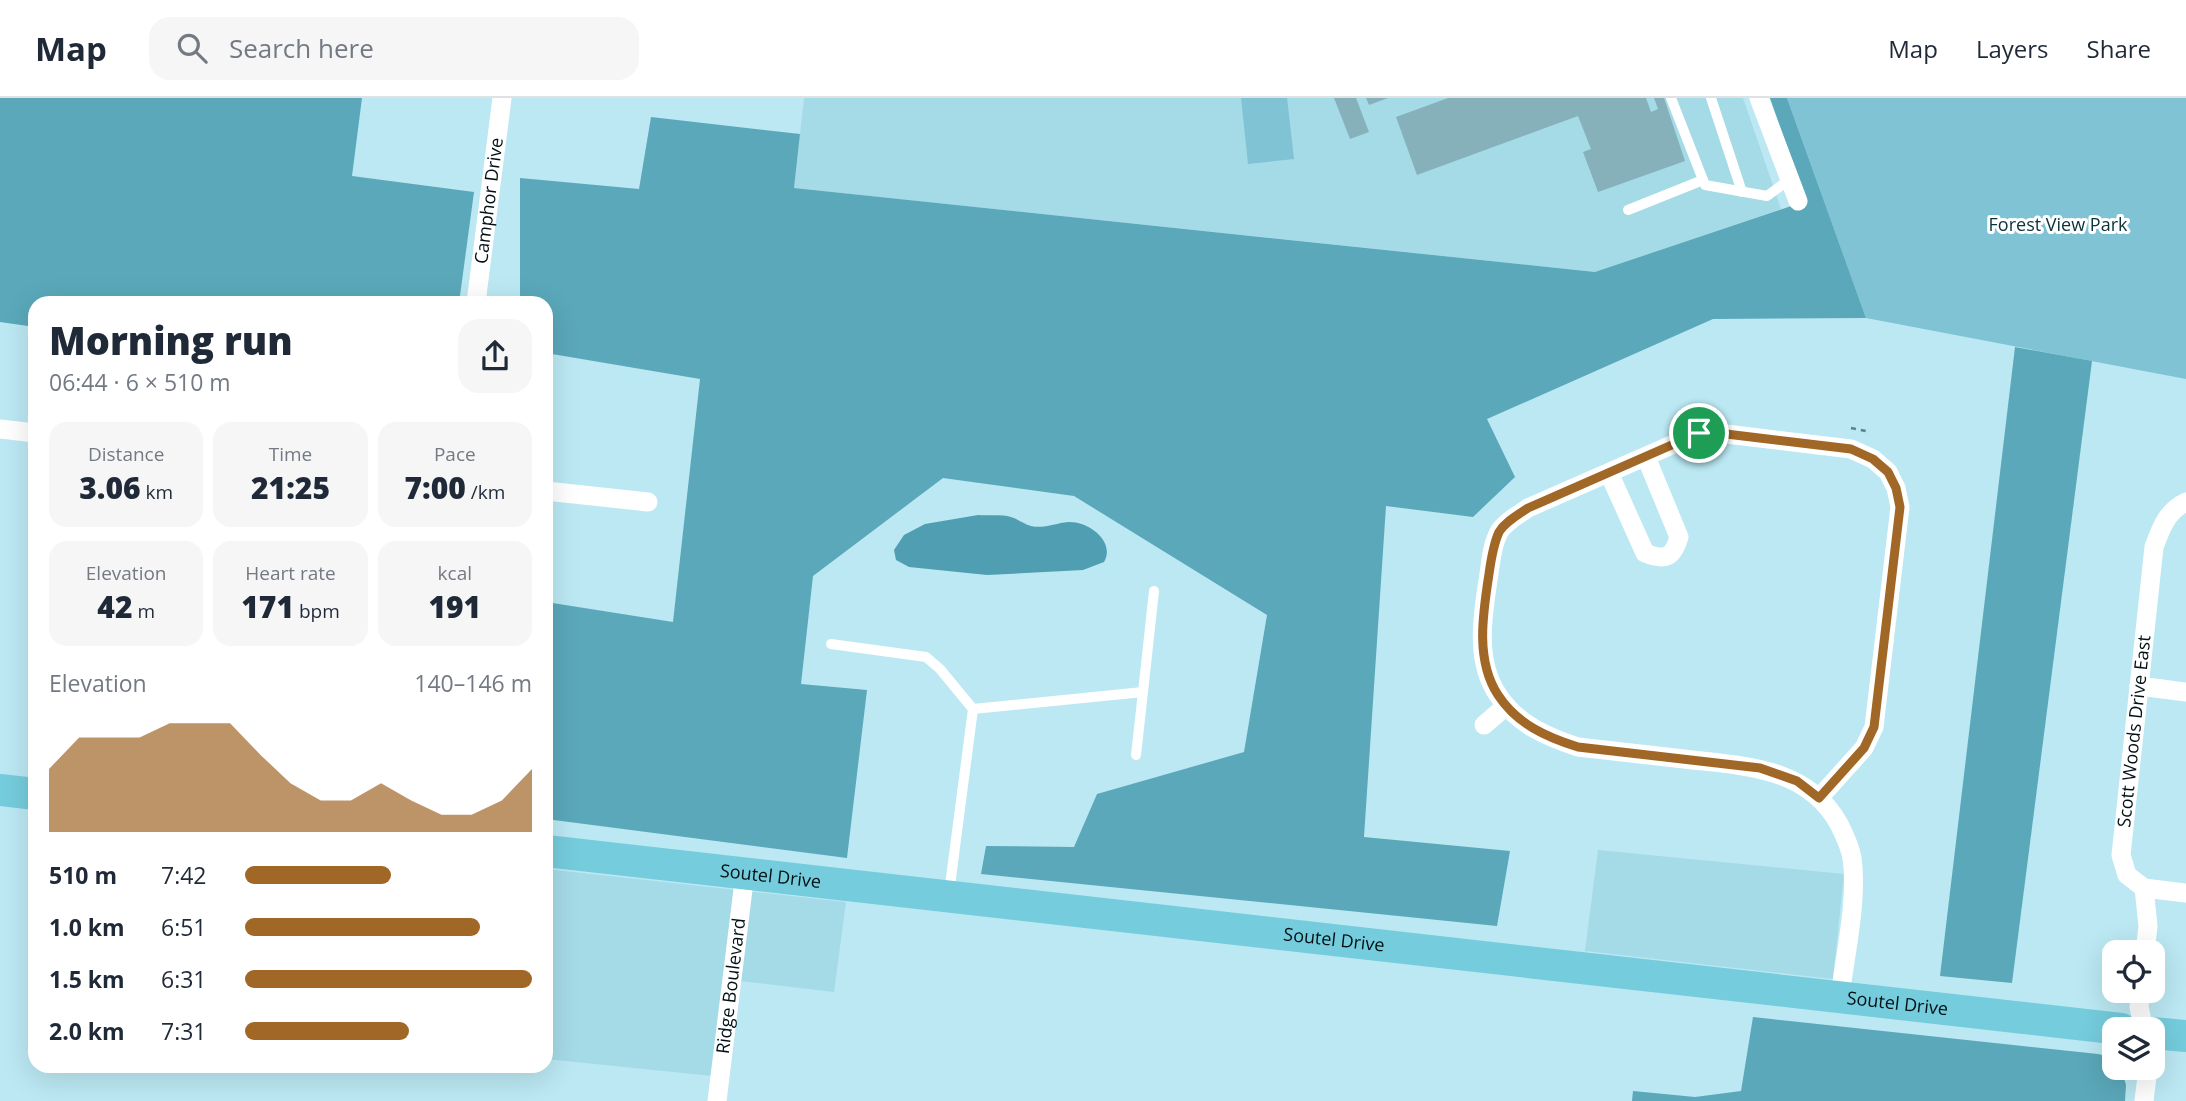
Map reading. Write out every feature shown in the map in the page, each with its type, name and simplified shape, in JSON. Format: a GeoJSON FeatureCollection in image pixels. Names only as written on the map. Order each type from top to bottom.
{"type":"FeatureCollection","features":[{"type":"Feature","properties":{"kind":"main road"},"geometry":{"type":"LineString","coordinates":[[0,790],[28,793]]}},
{"type":"Feature","properties":{"kind":"main road","name":"Soutel Drive"},"geometry":{"type":"LineString","coordinates":[[553,852],[2102,1027]]}},
{"type":"Feature","properties":{"kind":"main road"},"geometry":{"type":"LineString","coordinates":[[2165,1034],[2186,1036]]}},
{"type":"Feature","properties":{"kind":"street","name":"Camphor Drive"},"geometry":{"type":"LineString","coordinates":[[477,296],[502,98]]}},
{"type":"Feature","properties":{"kind":"street"},"geometry":{"type":"LineString","coordinates":[[1759,98],[1798,201]]}},
{"type":"Feature","properties":{"kind":"street"},"geometry":{"type":"LineString","coordinates":[[0,429],[28,432]]}},
{"type":"Feature","properties":{"kind":"street"},"geometry":{"type":"LineString","coordinates":[[1819,798],[1864,748],[1874,727],[1900,507],[1896,488],[1888,472],[1873,459],[1851,449],[1699,433],[1528,508],[1500,531],[1493,549],[1482,628],[1484,651],[1488,674],[1496,694],[1524,723],[1551,738],[1578,747],[1760,768],[1797,781],[1819,798],[1834,816],[1852,856],[1854,881],[1840,996]]}},
{"type":"Feature","properties":{"kind":"street"},"geometry":{"type":"LineString","coordinates":[[1609,473],[1645,552],[1655,557],[1667,557],[1675,551],[1679,537],[1646,457]]}},
{"type":"Feature","properties":{"kind":"street"},"geometry":{"type":"LineString","coordinates":[[553,492],[648,502]]}},
{"type":"Feature","properties":{"kind":"street","name":"Scott Woods Drive East"},"geometry":{"type":"LineString","coordinates":[[2144,888],[2127,875],[2121,855],[2154,547],[2163,524],[2181,504]]}},
{"type":"Feature","properties":{"kind":"street"},"geometry":{"type":"LineString","coordinates":[[2138,686],[2186,692]]}},
{"type":"Feature","properties":{"kind":"street"},"geometry":{"type":"LineString","coordinates":[[1484,725],[1506,706]]}},
{"type":"Feature","properties":{"kind":"street","name":"Ridge Boulevard"},"geometry":{"type":"LineString","coordinates":[[717,1101],[745,873]]}},
{"type":"Feature","properties":{"kind":"street"},"geometry":{"type":"LineString","coordinates":[[2146,940],[2148,926],[2144,888],[2186,893]]}},
{"type":"Feature","properties":{"kind":"street"},"geometry":{"type":"LineString","coordinates":[[2144,1101],[2147,1080]]}},
{"type":"Feature","properties":{"kind":"lane"},"geometry":{"type":"LineString","coordinates":[[1671,98],[1705,185],[1767,196],[1790,179]]}},
{"type":"Feature","properties":{"kind":"lane"},"geometry":{"type":"LineString","coordinates":[[1711,98],[1742,192]]}},
{"type":"Feature","properties":{"kind":"lane"},"geometry":{"type":"LineString","coordinates":[[1629,209],[1703,180]]}},
{"type":"Feature","properties":{"kind":"lane"},"geometry":{"type":"LineString","coordinates":[[1136,755],[1154,591]]}},
{"type":"Feature","properties":{"kind":"lane"},"geometry":{"type":"LineString","coordinates":[[831,644],[926,657],[940,669],[972,709],[949,897]]}},
{"type":"Feature","properties":{"kind":"lane"},"geometry":{"type":"LineString","coordinates":[[972,709],[1143,692]]}},
{"type":"Feature","properties":{"kind":"path"},"geometry":{"type":"LineString","coordinates":[[1852,428],[1870,432]]}},
{"type":"Feature","properties":{"kind":"shaded area"},"geometry":{"type":"Polygon","coordinates":[[[0,98],[362,98],[352,176],[474,192],[460,296],[28,296],[28,326],[0,322],[0,98]]]}},
{"type":"Feature","properties":{"kind":"shaded area"},"geometry":{"type":"Polygon","coordinates":[[[804,98],[1743,98],[1781,209],[1596,272],[794,188],[804,98]]]}},
{"type":"Feature","properties":{"kind":"shaded area"},"geometry":{"type":"Polygon","coordinates":[[[1770,98],[1787,98],[1866,318],[1713,319],[1487,419],[1515,477],[1473,517],[1386,506],[1364,837],[1510,851],[1497,926],[981,874],[986,846],[1074,847],[1097,794],[1244,752],[1267,615],[1074,496],[943,478],[813,576],[801,684],[867,690],[847,858],[553,820],[553,603],[673,622],[700,379],[553,354],[553,296],[520,296],[520,178],[639,189],[651,117],[800,134],[794,188],[1595,272],[1806,201],[1770,98]]]}},
{"type":"Feature","properties":{"kind":"shaded area"},"geometry":{"type":"Polygon","coordinates":[[[2015,347],[2092,361],[2012,983],[1940,976],[2015,347]]]}},
{"type":"Feature","properties":{"kind":"shaded area"},"geometry":{"type":"Polygon","coordinates":[[[978,515],[1007,516],[1036,527],[1068,522],[1084,525],[1103,540],[1107,554],[1104,562],[1083,570],[987,575],[909,567],[896,560],[894,550],[904,535],[925,524],[978,515]]]}},
{"type":"Feature","properties":{"kind":"shaded area"},"geometry":{"type":"Polygon","coordinates":[[[1598,850],[1844,874],[1833,979],[1585,951],[1598,850]]]}},
{"type":"Feature","properties":{"kind":"shaded area"},"geometry":{"type":"Polygon","coordinates":[[[553,870],[846,902],[834,992],[723,979],[712,1076],[553,1060],[553,870]]]}},
{"type":"Feature","properties":{"kind":"shaded area"},"geometry":{"type":"Polygon","coordinates":[[[1753,1017],[2098,1054],[2102,1055],[2102,1080],[2125,1080],[2126,1085],[2125,1101],[1632,1101],[1633,1091],[1695,1097],[1741,1091],[1753,1017]]]}},
{"type":"Feature","properties":{"kind":"green space"},"geometry":{"type":"Polygon","coordinates":[[[1241,98],[1287,98],[1294,159],[1248,164],[1241,98]]]}},
{"type":"Feature","properties":{"kind":"green space","name":"Forest View Park"},"geometry":{"type":"Polygon","coordinates":[[[1787,98],[2186,98],[2186,379],[1866,318],[1787,98]]]}},
{"type":"Feature","properties":{"kind":"building"},"geometry":{"type":"Polygon","coordinates":[[[1334,98],[1356,98],[1369,132],[1350,139],[1334,98]]]}},
{"type":"Feature","properties":{"kind":"building"},"geometry":{"type":"Polygon","coordinates":[[[1366,98],[1388,98],[1369,105],[1366,98]]]}},
{"type":"Feature","properties":{"kind":"building"},"geometry":{"type":"Polygon","coordinates":[[[1448,98],[1646,98],[1651,112],[1658,109],[1654,98],[1664,98],[1685,161],[1598,192],[1583,152],[1591,149],[1578,116],[1417,175],[1396,117],[1448,98]]]}},
{"type":"Feature","properties":{"kind":"route"},"geometry":{"type":"LineString","coordinates":[[1699,433],[1851,449],[1873,459],[1888,472],[1896,488],[1900,507],[1874,727],[1864,748],[1819,798],[1797,781],[1760,768],[1578,747],[1551,738],[1524,723],[1506,706],[1496,694],[1488,674],[1482,628],[1493,549],[1500,531],[1528,508],[1699,433]]}}]}
